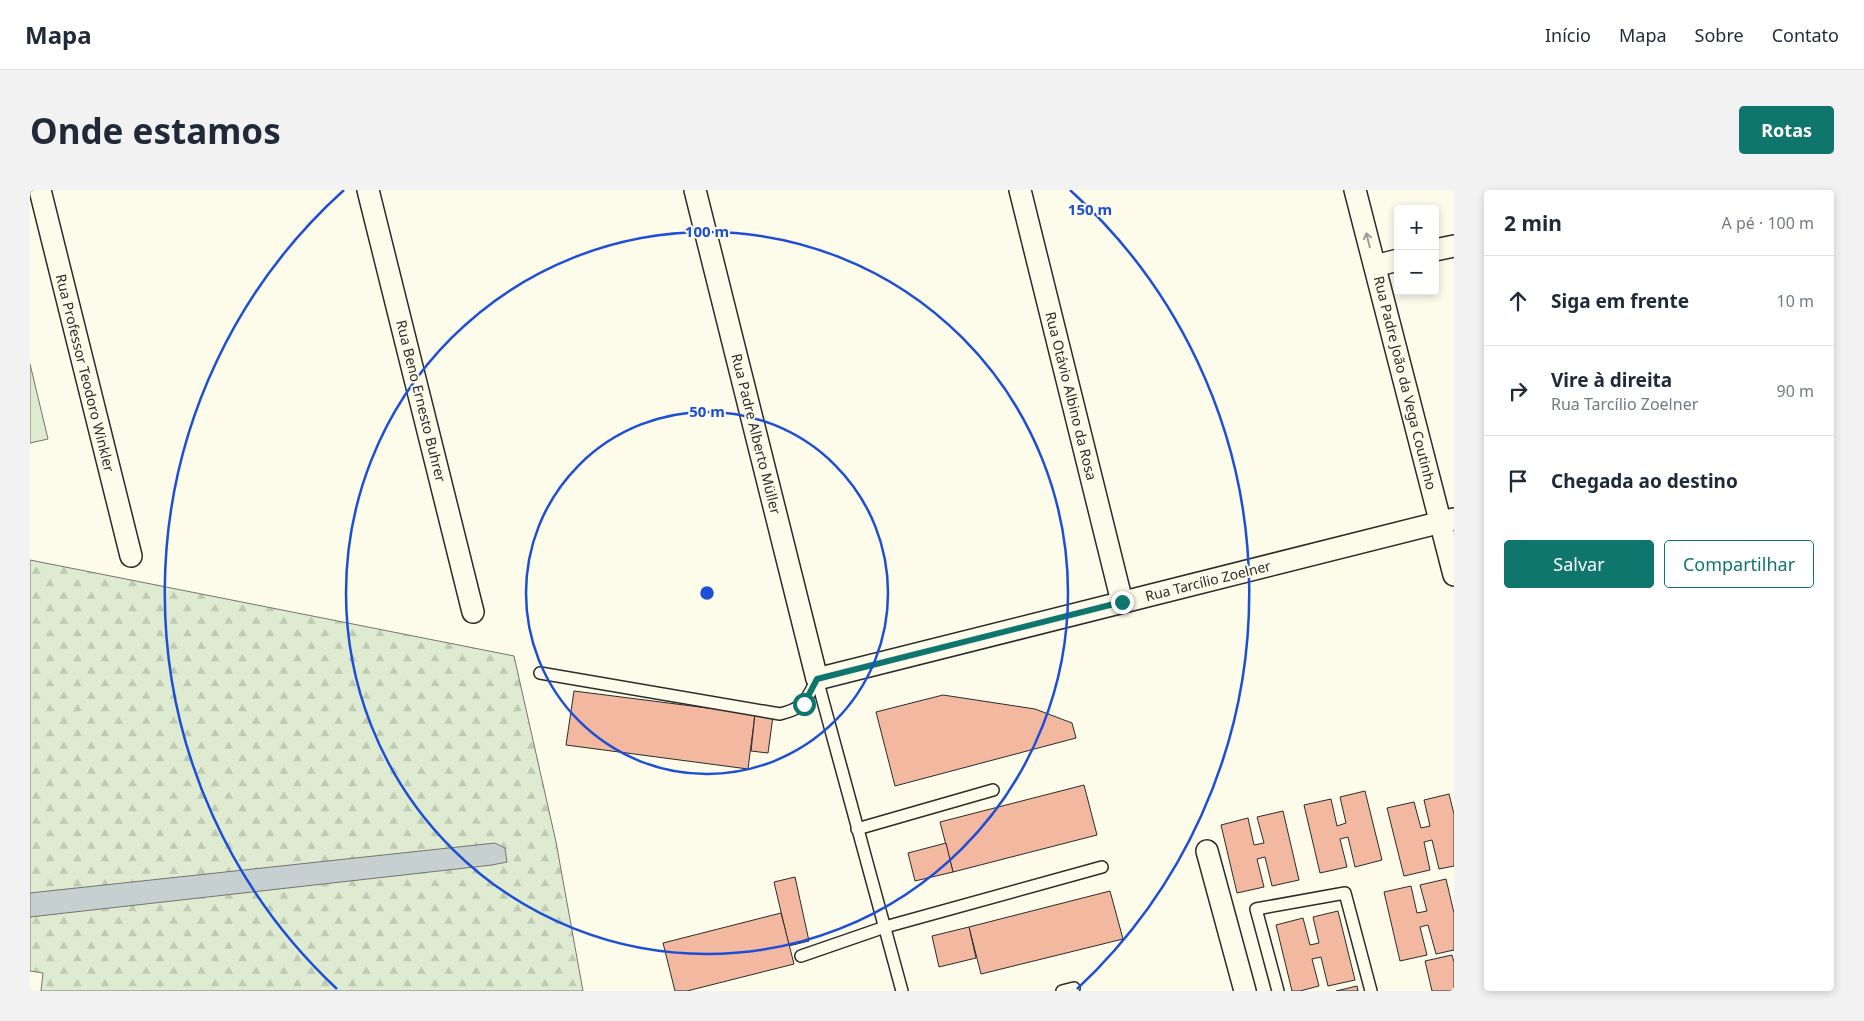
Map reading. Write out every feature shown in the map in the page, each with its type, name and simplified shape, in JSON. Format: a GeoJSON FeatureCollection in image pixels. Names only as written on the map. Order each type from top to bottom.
{"type":"FeatureCollection","features":[{"type":"Feature","properties":{"kind":"street","name":"Rua Professor Teodoro Winkler"},"geometry":{"type":"LineString","coordinates":[[40,190],[131,556]]}},
{"type":"Feature","properties":{"kind":"street","name":"Rua Beno Ernesto Buhrer"},"geometry":{"type":"LineString","coordinates":[[368,190],[473,612]]}},
{"type":"Feature","properties":{"kind":"street","name":"Rua Padre Alberto Müller"},"geometry":{"type":"LineString","coordinates":[[695,190],[817,679]]}},
{"type":"Feature","properties":{"kind":"street","name":"Rua Otávio Albino da Rosa"},"geometry":{"type":"LineString","coordinates":[[1020,190],[1122,602]]}},
{"type":"Feature","properties":{"kind":"street","name":"Rua Padre João da Vega Coutinho"},"geometry":{"type":"LineString","coordinates":[[1355,190],[1447,521],[1454,575]]}},
{"type":"Feature","properties":{"kind":"street"},"geometry":{"type":"LineString","coordinates":[[1439,249],[1454,246]]}},
{"type":"Feature","properties":{"kind":"street"},"geometry":{"type":"LineString","coordinates":[[1375,266],[1394,261]]}},
{"type":"Feature","properties":{"kind":"street","name":"Rua Tarcílio Zoelner"},"geometry":{"type":"LineString","coordinates":[[817,679],[1447,521]]}},
{"type":"Feature","properties":{"kind":"street"},"geometry":{"type":"LineString","coordinates":[[1207,851],[1245,991]]}},
{"type":"Feature","properties":{"kind":"lane"},"geometry":{"type":"LineString","coordinates":[[540,673],[780,714],[792,711],[804,704],[817,679]]}},
{"type":"Feature","properties":{"kind":"lane"},"geometry":{"type":"LineString","coordinates":[[817,679],[902,991]]}},
{"type":"Feature","properties":{"kind":"lane"},"geometry":{"type":"LineString","coordinates":[[857,829],[994,790]]}},
{"type":"Feature","properties":{"kind":"lane"},"geometry":{"type":"LineString","coordinates":[[801,956],[885,927],[1102,867]]}},
{"type":"Feature","properties":{"kind":"lane"},"geometry":{"type":"LineString","coordinates":[[1278,991],[1256,909],[1345,893],[1371,991]]}},
{"type":"Feature","properties":{"kind":"green space"},"geometry":{"type":"Polygon","coordinates":[[[30,364],[48,439],[30,443],[30,364]]]}},
{"type":"Feature","properties":{"kind":"green space"},"geometry":{"type":"Polygon","coordinates":[[[30,560],[514,656],[556,842],[583,991],[41,991],[43,973],[30,971],[30,560]]]}},
{"type":"Feature","properties":{"kind":"shaded area"},"geometry":{"type":"Polygon","coordinates":[[[495,843],[505,848],[507,862],[30,917],[30,893],[495,843]]]}},
{"type":"Feature","properties":{"kind":"building"},"geometry":{"type":"Polygon","coordinates":[[[574,691],[755,714],[748,769],[566,745],[574,691]]]}},
{"type":"Feature","properties":{"kind":"building"},"geometry":{"type":"Polygon","coordinates":[[[943,695],[1035,709],[1072,723],[1076,738],[895,786],[876,712],[943,695]]]}},
{"type":"Feature","properties":{"kind":"building"},"geometry":{"type":"Polygon","coordinates":[[[755,714],[773,716],[768,753],[751,751],[755,714]]]}},
{"type":"Feature","properties":{"kind":"building"},"geometry":{"type":"Polygon","coordinates":[[[1084,785],[1097,835],[953,872],[940,822],[1084,785]]]}},
{"type":"Feature","properties":{"kind":"building"},"geometry":{"type":"Polygon","coordinates":[[[1365,791],[1382,860],[1355,867],[1348,837],[1340,839],[1347,867],[1320,873],[1304,805],[1331,799],[1337,826],[1346,823],[1340,797],[1365,791]]]}},
{"type":"Feature","properties":{"kind":"building"},"geometry":{"type":"Polygon","coordinates":[[[1449,794],[1454,814],[1454,866],[1439,869],[1432,840],[1424,842],[1430,870],[1404,876],[1387,808],[1414,802],[1421,828],[1430,826],[1424,800],[1449,794]]]}},
{"type":"Feature","properties":{"kind":"building"},"geometry":{"type":"Polygon","coordinates":[[[1283,811],[1299,880],[1272,886],[1265,857],[1257,859],[1264,887],[1237,893],[1221,825],[1248,818],[1254,845],[1264,843],[1257,817],[1283,811]]]}},
{"type":"Feature","properties":{"kind":"building"},"geometry":{"type":"Polygon","coordinates":[[[946,843],[953,872],[915,881],[908,853],[946,843]]]}},
{"type":"Feature","properties":{"kind":"building"},"geometry":{"type":"Polygon","coordinates":[[[795,877],[809,941],[789,946],[774,882],[795,877]]]}},
{"type":"Feature","properties":{"kind":"building"},"geometry":{"type":"Polygon","coordinates":[[[1446,879],[1454,913],[1454,950],[1436,954],[1428,925],[1420,927],[1427,955],[1400,961],[1384,892],[1411,886],[1417,913],[1427,911],[1420,885],[1446,879]]]}},
{"type":"Feature","properties":{"kind":"building"},"geometry":{"type":"Polygon","coordinates":[[[1110,891],[1123,939],[981,974],[969,927],[1110,891]]]}},
{"type":"Feature","properties":{"kind":"building"},"geometry":{"type":"Polygon","coordinates":[[[1338,911],[1355,980],[1328,986],[1321,957],[1312,959],[1319,986],[1292,991],[1276,925],[1303,918],[1310,945],[1319,943],[1313,917],[1338,911]]]}},
{"type":"Feature","properties":{"kind":"building"},"geometry":{"type":"Polygon","coordinates":[[[781,913],[794,964],[687,991],[675,991],[663,943],[781,913]]]}},
{"type":"Feature","properties":{"kind":"building"},"geometry":{"type":"Polygon","coordinates":[[[969,927],[976,958],[939,967],[932,936],[969,927]]]}},
{"type":"Feature","properties":{"kind":"building"},"geometry":{"type":"Polygon","coordinates":[[[1452,955],[1454,962],[1454,991],[1432,991],[1425,961],[1452,955]]]}},
{"type":"Feature","properties":{"kind":"building"},"geometry":{"type":"Polygon","coordinates":[[[1357,986],[1358,991],[1336,991],[1357,986]]]}},
{"type":"Feature","properties":{"kind":"route"},"geometry":{"type":"LineString","coordinates":[[804,704],[817,679],[1122,602]]}}]}
